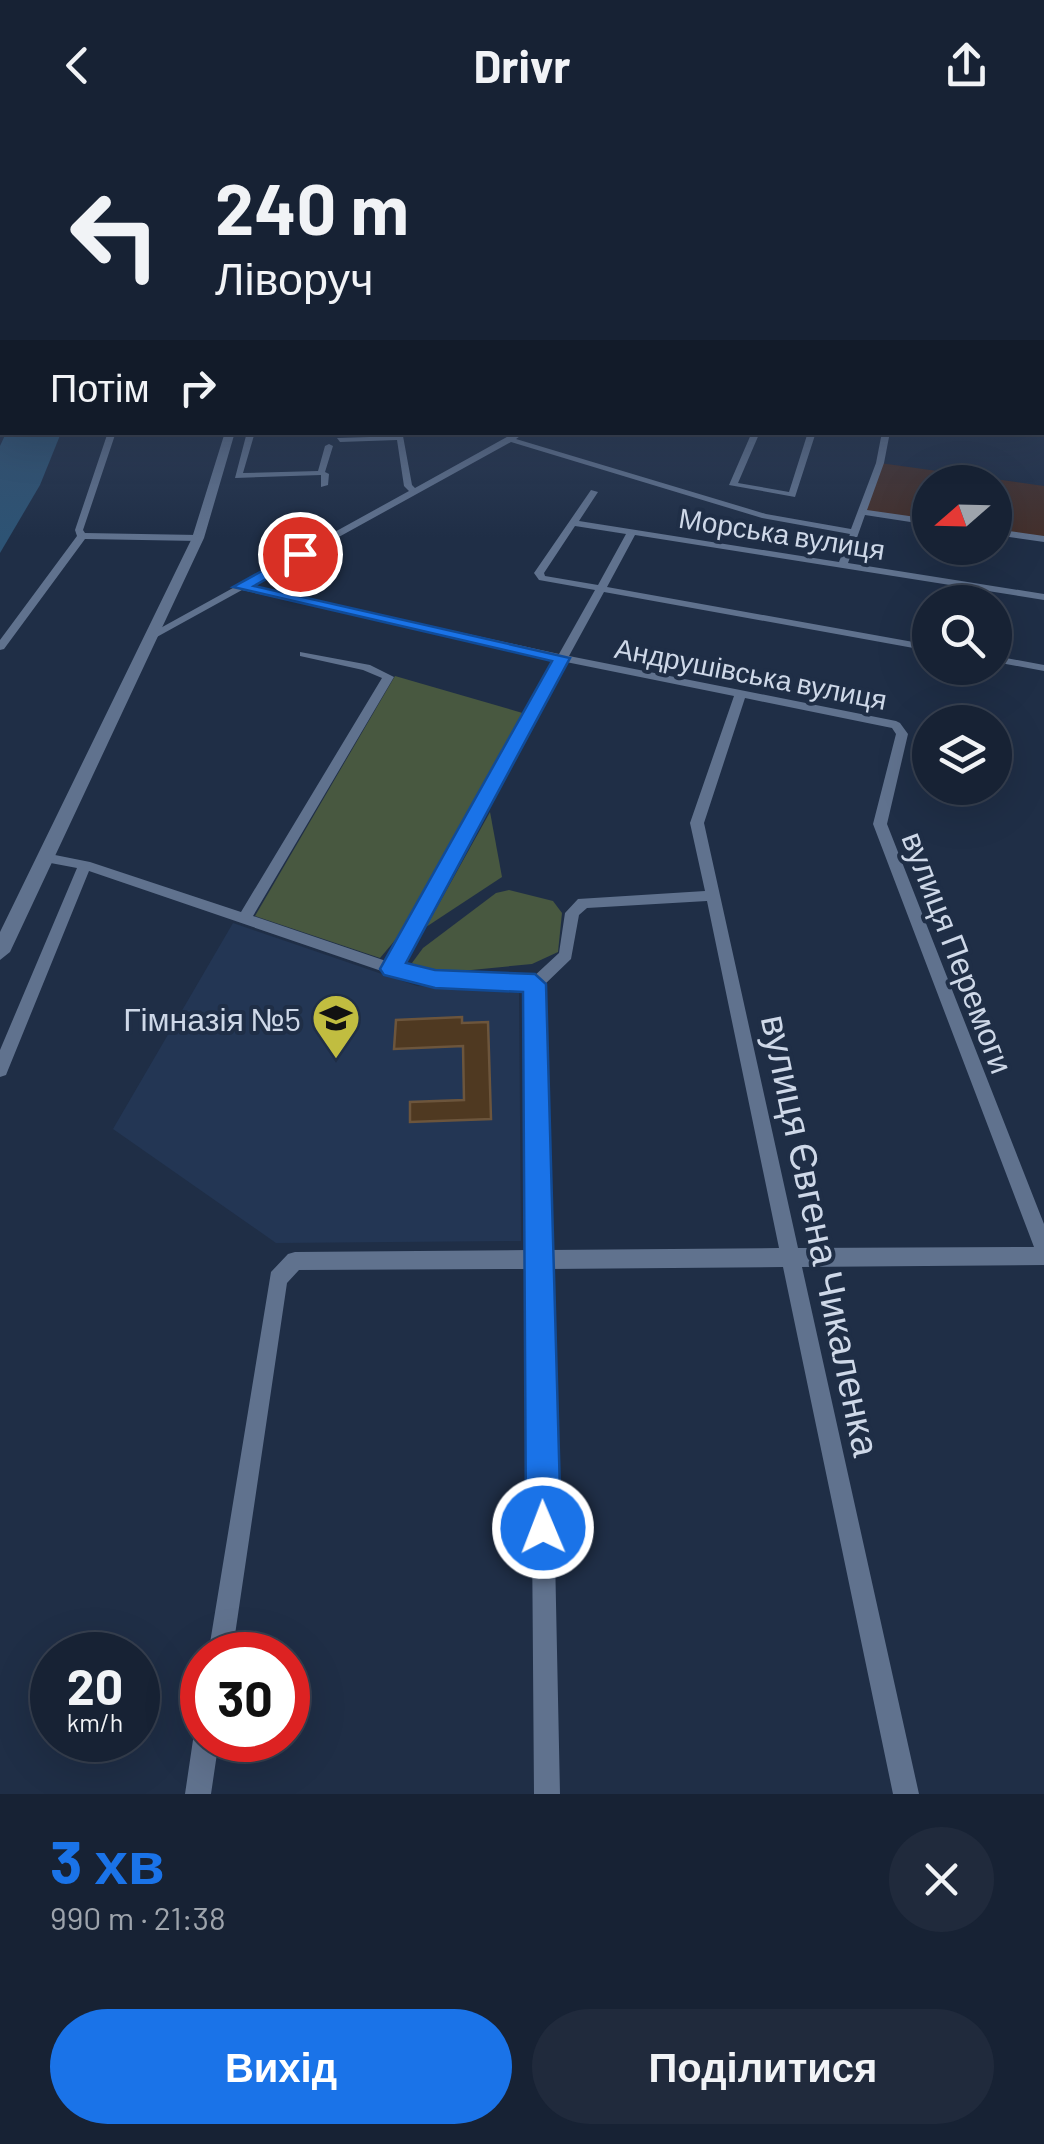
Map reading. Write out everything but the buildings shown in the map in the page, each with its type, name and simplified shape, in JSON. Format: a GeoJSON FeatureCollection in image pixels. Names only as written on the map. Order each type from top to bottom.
{"type":"FeatureCollection","features":[{"type":"Feature","properties":{"kind":"main road"},"geometry":{"type":"LineString","coordinates":[[0,952],[198,538],[229,435]]}},
{"type":"Feature","properties":{"kind":"street"},"geometry":{"type":"LineString","coordinates":[[82,536],[80,530],[111,435]]}},
{"type":"Feature","properties":{"kind":"street"},"geometry":{"type":"LineString","coordinates":[[250,435],[238,476],[321,473],[325,475],[324,485]]}},
{"type":"Feature","properties":{"kind":"street"},"geometry":{"type":"LineString","coordinates":[[152,636],[517,435]]}},
{"type":"Feature","properties":{"kind":"street"},"geometry":{"type":"LineString","coordinates":[[755,435],[733,485],[792,495],[811,435]]}},
{"type":"Feature","properties":{"kind":"street"},"geometry":{"type":"LineString","coordinates":[[843,565],[885,435]]}},
{"type":"Feature","properties":{"kind":"street"},"geometry":{"type":"LineString","coordinates":[[340,440],[401,438],[408,486],[414,491]]}},
{"type":"Feature","properties":{"kind":"street"},"geometry":{"type":"LineString","coordinates":[[509,439],[756,514],[856,532]]}},
{"type":"Feature","properties":{"kind":"street"},"geometry":{"type":"LineString","coordinates":[[321,473],[329,446]]}},
{"type":"Feature","properties":{"kind":"street"},"geometry":{"type":"LineString","coordinates":[[756,514],[768,491]]}},
{"type":"Feature","properties":{"kind":"street"},"geometry":{"type":"LineString","coordinates":[[594,492],[539,573],[542,578],[600,592],[912,645]]}},
{"type":"Feature","properties":{"kind":"street"},"geometry":{"type":"LineString","coordinates":[[862,512],[912,519]]}},
{"type":"Feature","properties":{"kind":"street","name":"Морська вулиця"},"geometry":{"type":"LineString","coordinates":[[573,523],[1044,597]]}},
{"type":"Feature","properties":{"kind":"street"},"geometry":{"type":"LineString","coordinates":[[392,969],[632,532]]}},
{"type":"Feature","properties":{"kind":"street"},"geometry":{"type":"LineString","coordinates":[[1012,534],[1044,539]]}},
{"type":"Feature","properties":{"kind":"street"},"geometry":{"type":"LineString","coordinates":[[82,536],[198,538]]}},
{"type":"Feature","properties":{"kind":"street"},"geometry":{"type":"LineString","coordinates":[[0,647],[82,536]]}},
{"type":"Feature","properties":{"kind":"street","name":"Андрушівська вулиця"},"geometry":{"type":"LineString","coordinates":[[241,587],[740,695],[887,721],[900,728]]}},
{"type":"Feature","properties":{"kind":"street"},"geometry":{"type":"LineString","coordinates":[[244,919],[388,677],[372,668],[304,654]]}},
{"type":"Feature","properties":{"kind":"street"},"geometry":{"type":"LineString","coordinates":[[1012,662],[1044,668]]}},
{"type":"Feature","properties":{"kind":"street","name":"вулиця Євгена Чикаленка"},"geometry":{"type":"LineString","coordinates":[[740,695],[697,823],[906,1794]]}},
{"type":"Feature","properties":{"kind":"street","name":"вулиця Перемоги"},"geometry":{"type":"LineString","coordinates":[[900,728],[902,734],[880,824],[1044,1248]]}},
{"type":"Feature","properties":{"kind":"street"},"geometry":{"type":"LineString","coordinates":[[45,858],[85,865],[392,969],[435,979],[535,984]]}},
{"type":"Feature","properties":{"kind":"street"},"geometry":{"type":"LineString","coordinates":[[0,1070],[85,865]]}},
{"type":"Feature","properties":{"kind":"street"},"geometry":{"type":"LineString","coordinates":[[547,1794],[535,984],[566,954],[572,913],[584,903],[714,896]]}},
{"type":"Feature","properties":{"kind":"street"},"geometry":{"type":"LineString","coordinates":[[224,1632],[278,1279],[288,1265],[303,1258],[539,1261],[1044,1256]]}},
{"type":"Feature","properties":{"kind":"street"},"geometry":{"type":"LineString","coordinates":[[198,1794],[203,1762]]}},
{"type":"Feature","properties":{"kind":"shaded area"},"geometry":{"type":"Polygon","coordinates":[[[5,435],[60,435],[40,485],[0,553],[0,446],[5,435]]]}},
{"type":"Feature","properties":{"kind":"shaded area"},"geometry":{"type":"Polygon","coordinates":[[[880,463],[912,467],[912,519],[862,512],[880,463]]]}},
{"type":"Feature","properties":{"kind":"shaded area"},"geometry":{"type":"Polygon","coordinates":[[[1012,482],[1044,486],[1044,539],[1012,534],[1012,482]]]}},
{"type":"Feature","properties":{"kind":"shaded area","name":"Гімназія №5"},"geometry":{"type":"Polygon","coordinates":[[[233,923],[417,986],[519,990],[521,1241],[276,1243],[113,1129],[233,923]]]}},
{"type":"Feature","properties":{"kind":"green space"},"geometry":{"type":"Polygon","coordinates":[[[395,676],[526,714],[407,926],[380,958],[255,916],[395,676]]]}},
{"type":"Feature","properties":{"kind":"green space"},"geometry":{"type":"Polygon","coordinates":[[[490,812],[502,877],[426,927],[490,812]]]}},
{"type":"Feature","properties":{"kind":"green space"},"geometry":{"type":"Polygon","coordinates":[[[509,890],[553,901],[562,913],[558,952],[532,964],[420,975],[412,963],[423,948],[496,893],[509,890]]]}},
{"type":"Feature","properties":{"kind":"place","name":"Гімназія №5"},"geometry":{"type":"Point","coordinates":[336,1060]}},
{"type":"Feature","properties":{"kind":"route"},"geometry":{"type":"LineString","coordinates":[[300,554],[241,587],[562,658],[392,969],[435,979],[535,984],[543,1528]]}}]}
